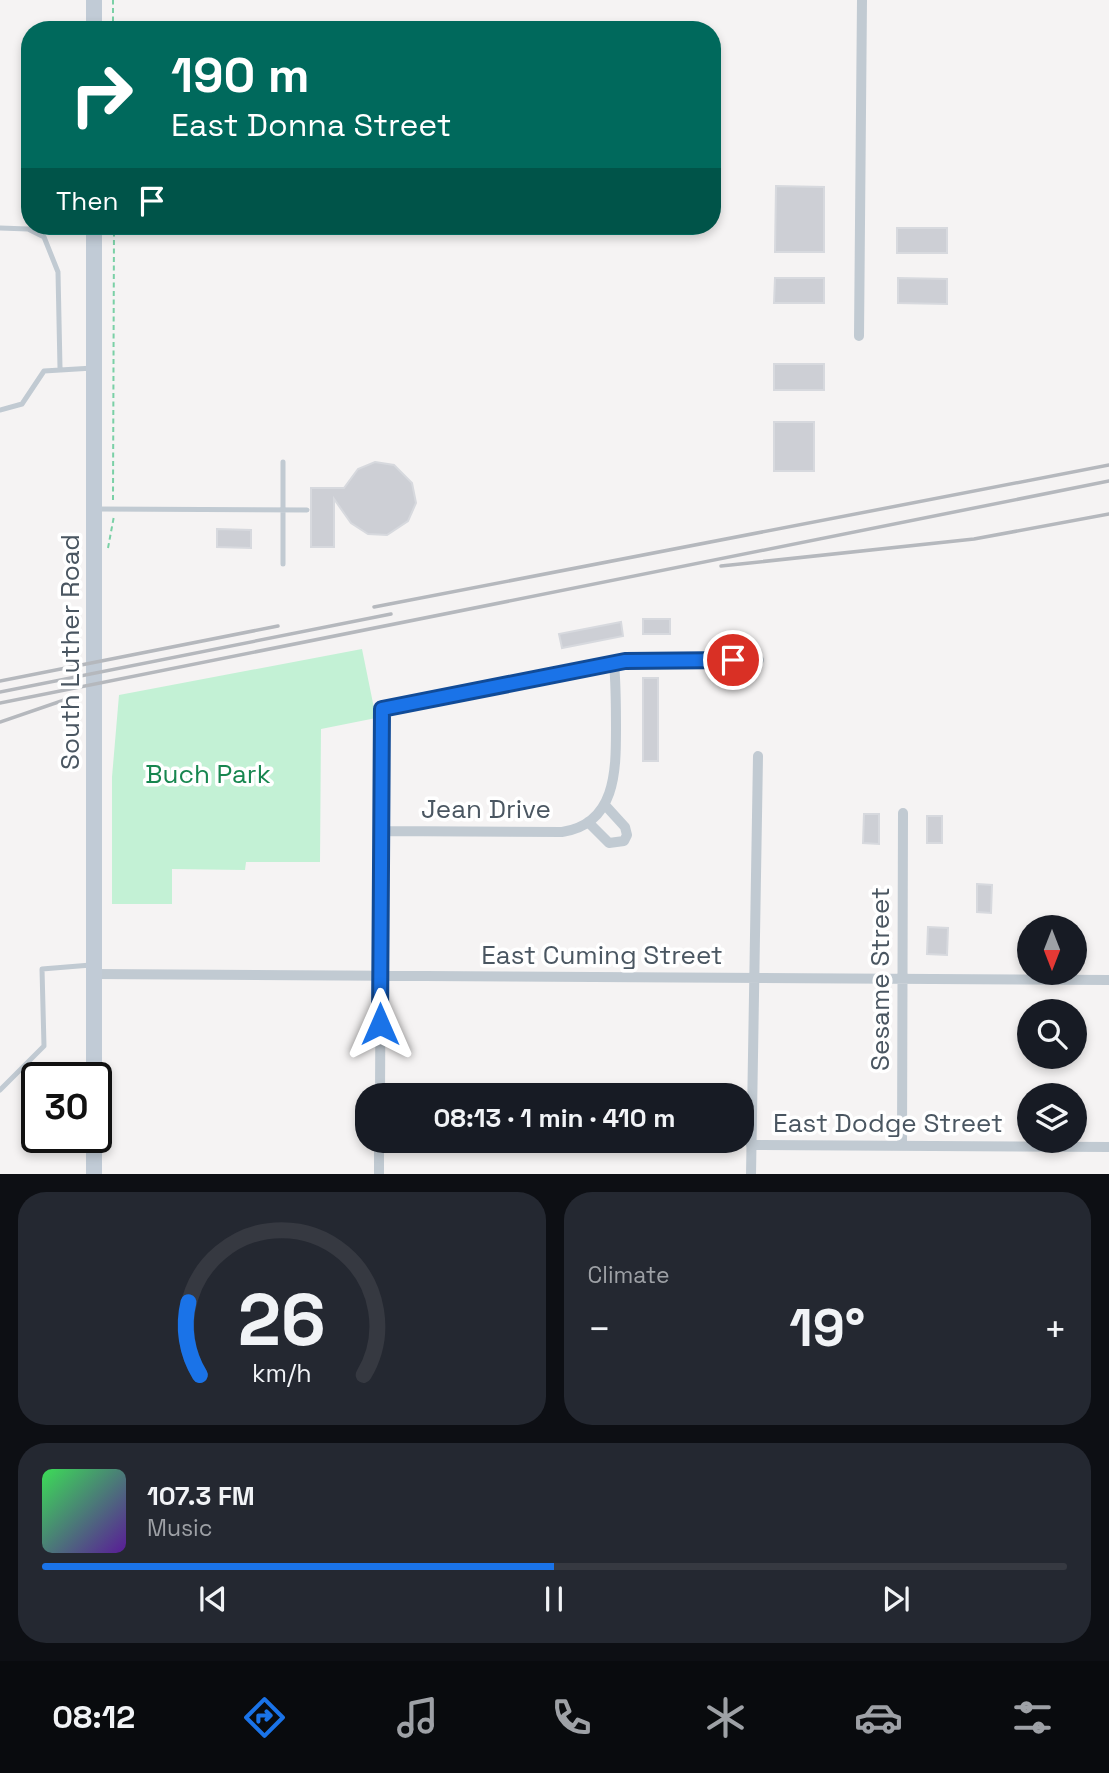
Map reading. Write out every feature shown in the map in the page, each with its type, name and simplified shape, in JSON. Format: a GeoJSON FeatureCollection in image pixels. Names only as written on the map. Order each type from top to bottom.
{"type":"FeatureCollection","features":[{"type":"Feature","properties":{"kind":"street"},"geometry":{"type":"LineString","coordinates":[[94,0],[94,21]]}},
{"type":"Feature","properties":{"kind":"street"},"geometry":{"type":"LineString","coordinates":[[859,336],[862,0]]}},
{"type":"Feature","properties":{"kind":"street","name":"South Luther Road"},"geometry":{"type":"LineString","coordinates":[[94,235],[94,1062]]}},
{"type":"Feature","properties":{"kind":"street"},"geometry":{"type":"LineString","coordinates":[[380,1083],[382,709],[614,663],[656,659],[759,660]]}},
{"type":"Feature","properties":{"kind":"street","name":"Jean Drive"},"geometry":{"type":"LineString","coordinates":[[381,831],[562,832],[588,822],[605,805],[612,791],[615,772],[614,663]]}},
{"type":"Feature","properties":{"kind":"street"},"geometry":{"type":"LineString","coordinates":[[751,1083],[758,756]]}},
{"type":"Feature","properties":{"kind":"street","name":"Jean Drive"},"geometry":{"type":"LineString","coordinates":[[588,822],[609,843],[624,841],[627,835],[625,827],[605,805]]}},
{"type":"Feature","properties":{"kind":"street","name":"Sesame Street"},"geometry":{"type":"LineString","coordinates":[[902,1146],[903,813]]}},
{"type":"Feature","properties":{"kind":"street","name":"East Cuming Street"},"geometry":{"type":"LineString","coordinates":[[94,969],[380,976],[1109,980]]}},
{"type":"Feature","properties":{"kind":"street","name":"East Dodge Street"},"geometry":{"type":"LineString","coordinates":[[754,1145],[1109,1147]]}},
{"type":"Feature","properties":{"kind":"street"},"geometry":{"type":"LineString","coordinates":[[94,1153],[94,1174]]}},
{"type":"Feature","properties":{"kind":"street"},"geometry":{"type":"LineString","coordinates":[[379,1153],[379,1174]]}},
{"type":"Feature","properties":{"kind":"street"},"geometry":{"type":"LineString","coordinates":[[751,1153],[751,1174]]}},
{"type":"Feature","properties":{"kind":"lane"},"geometry":{"type":"LineString","coordinates":[[0,228],[21,229]]}},
{"type":"Feature","properties":{"kind":"lane"},"geometry":{"type":"LineString","coordinates":[[40,235],[44,237],[58,272],[60,368]]}},
{"type":"Feature","properties":{"kind":"lane"},"geometry":{"type":"LineString","coordinates":[[0,410],[22,404],[44,371],[94,368]]}},
{"type":"Feature","properties":{"kind":"lane"},"geometry":{"type":"LineString","coordinates":[[283,462],[283,564]]}},
{"type":"Feature","properties":{"kind":"lane"},"geometry":{"type":"LineString","coordinates":[[94,509],[307,510]]}},
{"type":"Feature","properties":{"kind":"lane"},"geometry":{"type":"LineString","coordinates":[[0,1090],[44,1046],[42,969],[94,969]]}},
{"type":"Feature","properties":{"kind":"path"},"geometry":{"type":"LineString","coordinates":[[113,0],[113,21]]}},
{"type":"Feature","properties":{"kind":"path"},"geometry":{"type":"LineString","coordinates":[[108,552],[114,528],[114,235]]}},
{"type":"Feature","properties":{"kind":"green space","name":"Buch Park"},"geometry":{"type":"Polygon","coordinates":[[[362,649],[376,718],[321,729],[320,862],[246,862],[245,870],[172,869],[172,904],[112,904],[112,777],[119,695],[362,649]]]}},
{"type":"Feature","properties":{"kind":"building"},"geometry":{"type":"Polygon","coordinates":[[[776,186],[824,187],[824,252],[775,252],[776,186]]]}},
{"type":"Feature","properties":{"kind":"building"},"geometry":{"type":"Polygon","coordinates":[[[897,228],[947,228],[947,253],[897,253],[897,228]]]}},
{"type":"Feature","properties":{"kind":"building"},"geometry":{"type":"Polygon","coordinates":[[[775,278],[824,278],[824,303],[774,303],[775,278]]]}},
{"type":"Feature","properties":{"kind":"building"},"geometry":{"type":"Polygon","coordinates":[[[898,278],[947,279],[947,304],[898,303],[898,278]]]}},
{"type":"Feature","properties":{"kind":"building"},"geometry":{"type":"Polygon","coordinates":[[[774,364],[824,364],[824,390],[774,390],[774,364]]]}},
{"type":"Feature","properties":{"kind":"building"},"geometry":{"type":"Polygon","coordinates":[[[774,422],[814,422],[814,471],[774,471],[774,422]]]}},
{"type":"Feature","properties":{"kind":"building"},"geometry":{"type":"Polygon","coordinates":[[[375,462],[394,465],[412,483],[416,503],[408,521],[387,535],[368,534],[351,523],[334,499],[334,547],[311,547],[311,488],[344,488],[358,469],[375,462]]]}},
{"type":"Feature","properties":{"kind":"building"},"geometry":{"type":"Polygon","coordinates":[[[217,529],[251,530],[251,548],[217,547],[217,529]]]}},
{"type":"Feature","properties":{"kind":"building"},"geometry":{"type":"Polygon","coordinates":[[[643,619],[670,619],[670,634],[643,634],[643,619]]]}},
{"type":"Feature","properties":{"kind":"building"},"geometry":{"type":"Polygon","coordinates":[[[621,622],[623,636],[562,648],[559,634],[621,622]]]}},
{"type":"Feature","properties":{"kind":"building"},"geometry":{"type":"Polygon","coordinates":[[[643,678],[658,678],[658,761],[643,761],[643,678]]]}},
{"type":"Feature","properties":{"kind":"building"},"geometry":{"type":"Polygon","coordinates":[[[864,814],[879,814],[879,844],[863,843],[864,814]]]}},
{"type":"Feature","properties":{"kind":"building"},"geometry":{"type":"Polygon","coordinates":[[[927,816],[942,816],[942,843],[927,843],[927,816]]]}},
{"type":"Feature","properties":{"kind":"building"},"geometry":{"type":"Polygon","coordinates":[[[977,884],[992,885],[991,913],[977,912],[977,884]]]}},
{"type":"Feature","properties":{"kind":"building"},"geometry":{"type":"Polygon","coordinates":[[[928,927],[948,928],[947,955],[927,954],[928,927]]]}},
{"type":"Feature","properties":{"kind":"railway"},"geometry":{"type":"LineString","coordinates":[[374,607],[1109,465]]}},
{"type":"Feature","properties":{"kind":"railway"},"geometry":{"type":"LineString","coordinates":[[0,703],[1109,481]]}},
{"type":"Feature","properties":{"kind":"railway"},"geometry":{"type":"LineString","coordinates":[[721,566],[974,539],[1109,514]]}},
{"type":"Feature","properties":{"kind":"railway"},"geometry":{"type":"LineString","coordinates":[[0,692],[391,614]]}},
{"type":"Feature","properties":{"kind":"railway"},"geometry":{"type":"LineString","coordinates":[[0,681],[278,626]]}},
{"type":"Feature","properties":{"kind":"railway"},"geometry":{"type":"LineString","coordinates":[[0,722],[73,697]]}},
{"type":"Feature","properties":{"kind":"route"},"geometry":{"type":"LineString","coordinates":[[380,1024],[382,709],[625,661],[733,660]]}}]}
